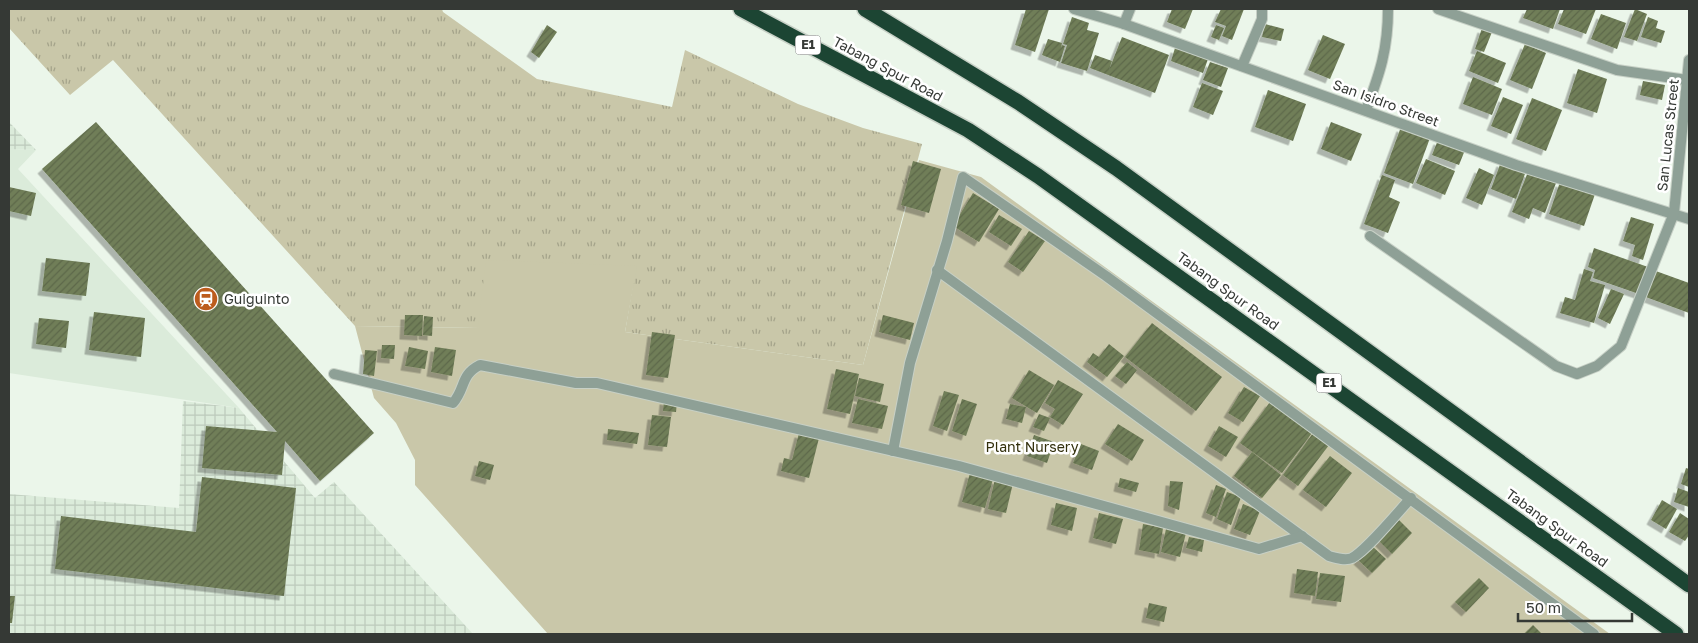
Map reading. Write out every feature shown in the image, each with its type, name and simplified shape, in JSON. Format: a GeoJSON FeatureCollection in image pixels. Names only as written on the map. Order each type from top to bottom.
{"type":"FeatureCollection","features":[{"type":"Feature","properties":{"kind":"highway","name":"Tabang Spur Road"},"geometry":{"type":"LineString","coordinates":[[741,9],[968,130],[1038,176],[1676,634]]}},
{"type":"Feature","properties":{"kind":"highway"},"geometry":{"type":"LineString","coordinates":[[865,9],[1018,102],[1116,168],[1689,585]]}},
{"type":"Feature","properties":{"kind":"street","name":"San Isidro Street"},"geometry":{"type":"LineString","coordinates":[[1074,9],[1124,24],[1516,165],[1689,219]]}},
{"type":"Feature","properties":{"kind":"street"},"geometry":{"type":"LineString","coordinates":[[1124,24],[1130,9]]}},
{"type":"Feature","properties":{"kind":"street"},"geometry":{"type":"LineString","coordinates":[[1242,66],[1262,19],[1262,9]]}},
{"type":"Feature","properties":{"kind":"street"},"geometry":{"type":"LineString","coordinates":[[1366,110],[1383,65],[1388,38],[1388,9]]}},
{"type":"Feature","properties":{"kind":"street"},"geometry":{"type":"LineString","coordinates":[[1438,9],[1618,70],[1687,80]]}},
{"type":"Feature","properties":{"kind":"street","name":"San Lucas Street"},"geometry":{"type":"LineString","coordinates":[[1370,236],[1556,366],[1577,374],[1597,366],[1621,346],[1674,213],[1689,60]]}},
{"type":"Feature","properties":{"kind":"street"},"geometry":{"type":"LineString","coordinates":[[893,451],[910,363],[947,241],[963,177],[1106,276],[1594,634]]}},
{"type":"Feature","properties":{"kind":"street"},"geometry":{"type":"LineString","coordinates":[[937,270],[1329,556],[1341,560],[1352,558],[1379,533],[1411,498]]}},
{"type":"Feature","properties":{"kind":"street"},"geometry":{"type":"LineString","coordinates":[[334,374],[453,403],[460,394],[464,379],[470,370],[480,365],[500,367],[576,383],[597,383],[959,466],[1259,549],[1302,536]]}},
{"type":"Feature","properties":{"kind":"shaded area"},"geometry":{"type":"Polygon","coordinates":[[[9,121],[10,123],[36,150],[9,149],[9,121]]]}},
{"type":"Feature","properties":{"kind":"shaded area"},"geometry":{"type":"Polygon","coordinates":[[[9,149],[36,150],[18,169],[239,408],[9,373],[9,149]]]}},
{"type":"Feature","properties":{"kind":"shaded area"},"geometry":{"type":"Polygon","coordinates":[[[183,401],[239,408],[315,498],[334,482],[473,634],[9,634],[9,494],[179,508],[183,401]]]}},
{"type":"Feature","properties":{"kind":"green space"},"geometry":{"type":"Polygon","coordinates":[[[9,9],[442,9],[443,12],[537,79],[672,107],[685,50],[798,104],[863,128],[922,144],[863,365],[625,332],[636,267],[478,328],[355,326],[113,60],[70,95],[9,28],[9,9]]]}},
{"type":"Feature","properties":{"kind":"green space","name":"Plant Nursery"},"geometry":{"type":"Polygon","coordinates":[[[919,160],[981,177],[1610,634],[548,634],[415,485],[415,460],[396,423],[374,398],[355,326],[478,328],[486,260],[637,266],[625,332],[863,365],[919,160]]]}},
{"type":"Feature","properties":{"kind":"building"},"geometry":{"type":"Polygon","coordinates":[[[1026,9],[1049,9],[1035,52],[1015,45],[1026,9]]]}},
{"type":"Feature","properties":{"kind":"building"},"geometry":{"type":"Polygon","coordinates":[[[1172,9],[1193,9],[1185,29],[1167,22],[1172,9]]]}},
{"type":"Feature","properties":{"kind":"building"},"geometry":{"type":"Polygon","coordinates":[[[1221,9],[1244,9],[1232,40],[1222,36],[1226,26],[1215,22],[1221,9]]]}},
{"type":"Feature","properties":{"kind":"building"},"geometry":{"type":"Polygon","coordinates":[[[1527,9],[1560,9],[1553,29],[1523,18],[1527,9]]]}},
{"type":"Feature","properties":{"kind":"building"},"geometry":{"type":"Polygon","coordinates":[[[1564,9],[1596,9],[1586,34],[1558,24],[1564,9]]]}},
{"type":"Feature","properties":{"kind":"building"},"geometry":{"type":"Polygon","coordinates":[[[1635,9],[1647,14],[1637,41],[1624,37],[1635,9]]]}},
{"type":"Feature","properties":{"kind":"building"},"geometry":{"type":"Polygon","coordinates":[[[1601,14],[1626,23],[1617,49],[1591,39],[1601,14]]]}},
{"type":"Feature","properties":{"kind":"building"},"geometry":{"type":"Polygon","coordinates":[[[1072,17],[1089,23],[1087,30],[1099,33],[1087,71],[1061,63],[1067,45],[1063,44],[1072,17]]]}},
{"type":"Feature","properties":{"kind":"building"},"geometry":{"type":"Polygon","coordinates":[[[1648,17],[1658,21],[1656,28],[1665,31],[1661,43],[1641,37],[1648,17]]]}},
{"type":"Feature","properties":{"kind":"building"},"geometry":{"type":"Polygon","coordinates":[[[1265,24],[1284,29],[1281,41],[1262,37],[1265,24]]]}},
{"type":"Feature","properties":{"kind":"building"},"geometry":{"type":"Polygon","coordinates":[[[547,25],[557,32],[539,58],[531,52],[547,25]]]}},
{"type":"Feature","properties":{"kind":"building"},"geometry":{"type":"Polygon","coordinates":[[[1216,25],[1224,28],[1219,40],[1211,37],[1216,25]]]}},
{"type":"Feature","properties":{"kind":"building"},"geometry":{"type":"Polygon","coordinates":[[[1482,28],[1492,32],[1484,52],[1475,49],[1482,28]]]}},
{"type":"Feature","properties":{"kind":"building"},"geometry":{"type":"Polygon","coordinates":[[[1323,35],[1345,44],[1330,79],[1308,70],[1323,35]]]}},
{"type":"Feature","properties":{"kind":"building"},"geometry":{"type":"Polygon","coordinates":[[[1122,37],[1169,55],[1155,93],[1090,68],[1095,55],[1112,61],[1109,70],[1122,37]]]}},
{"type":"Feature","properties":{"kind":"building"},"geometry":{"type":"Polygon","coordinates":[[[1048,39],[1062,43],[1061,48],[1062,45],[1065,46],[1060,62],[1042,55],[1048,39]]]}},
{"type":"Feature","properties":{"kind":"building"},"geometry":{"type":"Polygon","coordinates":[[[1525,44],[1546,53],[1532,89],[1510,80],[1525,44]]]}},
{"type":"Feature","properties":{"kind":"building"},"geometry":{"type":"Polygon","coordinates":[[[1175,48],[1208,59],[1203,73],[1171,61],[1175,48]]]}},
{"type":"Feature","properties":{"kind":"building"},"geometry":{"type":"Polygon","coordinates":[[[1477,51],[1506,63],[1498,83],[1469,71],[1477,51]]]}},
{"type":"Feature","properties":{"kind":"building"},"geometry":{"type":"Polygon","coordinates":[[[1210,62],[1228,68],[1221,87],[1203,80],[1210,62]]]}},
{"type":"Feature","properties":{"kind":"building"},"geometry":{"type":"Polygon","coordinates":[[[1578,69],[1607,79],[1597,113],[1567,103],[1578,69]]]}},
{"type":"Feature","properties":{"kind":"building"},"geometry":{"type":"Polygon","coordinates":[[[1473,77],[1502,89],[1492,115],[1463,104],[1473,77]]]}},
{"type":"Feature","properties":{"kind":"building"},"geometry":{"type":"Polygon","coordinates":[[[1643,81],[1665,85],[1662,100],[1640,95],[1643,81]]]}},
{"type":"Feature","properties":{"kind":"building"},"geometry":{"type":"Polygon","coordinates":[[[1202,83],[1223,91],[1213,115],[1193,107],[1202,83]]]}},
{"type":"Feature","properties":{"kind":"building"},"geometry":{"type":"Polygon","coordinates":[[[1268,90],[1306,104],[1293,141],[1255,127],[1268,90]]]}},
{"type":"Feature","properties":{"kind":"building"},"geometry":{"type":"Polygon","coordinates":[[[1503,97],[1523,105],[1511,134],[1491,126],[1503,97]]]}},
{"type":"Feature","properties":{"kind":"building"},"geometry":{"type":"Polygon","coordinates":[[[1532,98],[1562,110],[1546,151],[1516,139],[1532,98]]]}},
{"type":"Feature","properties":{"kind":"building","name":"Guiguinto"},"geometry":{"type":"Polygon","coordinates":[[[96,122],[374,433],[320,481],[285,441],[282,475],[202,468],[206,426],[277,432],[42,169],[96,122]]]}},
{"type":"Feature","properties":{"kind":"building"},"geometry":{"type":"Polygon","coordinates":[[[1331,122],[1362,134],[1351,161],[1321,149],[1331,122]]]}},
{"type":"Feature","properties":{"kind":"building"},"geometry":{"type":"Polygon","coordinates":[[[1401,127],[1430,138],[1413,184],[1384,173],[1401,127]]]}},
{"type":"Feature","properties":{"kind":"building"},"geometry":{"type":"Polygon","coordinates":[[[1438,140],[1465,150],[1459,165],[1432,155],[1438,140]]]}},
{"type":"Feature","properties":{"kind":"building"},"geometry":{"type":"Polygon","coordinates":[[[1426,159],[1455,171],[1445,195],[1416,183],[1426,159]]]}},
{"type":"Feature","properties":{"kind":"building"},"geometry":{"type":"Polygon","coordinates":[[[913,161],[941,169],[929,213],[901,205],[913,161]]]}},
{"type":"Feature","properties":{"kind":"building"},"geometry":{"type":"Polygon","coordinates":[[[1501,162],[1526,171],[1516,199],[1491,189],[1501,162]]]}},
{"type":"Feature","properties":{"kind":"building"},"geometry":{"type":"Polygon","coordinates":[[[1479,168],[1494,175],[1482,205],[1466,198],[1479,168]]]}},
{"type":"Feature","properties":{"kind":"building"},"geometry":{"type":"Polygon","coordinates":[[[1528,172],[1556,183],[1545,213],[1533,208],[1529,219],[1512,212],[1528,172]]]}},
{"type":"Feature","properties":{"kind":"building"},"geometry":{"type":"Polygon","coordinates":[[[1382,175],[1395,180],[1389,197],[1400,202],[1388,233],[1364,224],[1382,175]]]}},
{"type":"Feature","properties":{"kind":"building"},"geometry":{"type":"Polygon","coordinates":[[[1560,182],[1595,194],[1584,226],[1549,214],[1560,182]]]}},
{"type":"Feature","properties":{"kind":"building"},"geometry":{"type":"Polygon","coordinates":[[[9,187],[36,193],[31,216],[9,211],[9,187]]]}},
{"type":"Feature","properties":{"kind":"building"},"geometry":{"type":"Polygon","coordinates":[[[973,193],[999,209],[979,242],[953,226],[973,193]]]}},
{"type":"Feature","properties":{"kind":"building"},"geometry":{"type":"Polygon","coordinates":[[[999,215],[1022,229],[1011,246],[989,232],[999,215]]]}},
{"type":"Feature","properties":{"kind":"building"},"geometry":{"type":"Polygon","coordinates":[[[1631,217],[1654,224],[1643,260],[1632,256],[1635,245],[1623,241],[1631,217]]]}},
{"type":"Feature","properties":{"kind":"building"},"geometry":{"type":"Polygon","coordinates":[[[1029,231],[1045,241],[1023,272],[1008,262],[1029,231]]]}},
{"type":"Feature","properties":{"kind":"building"},"geometry":{"type":"Polygon","coordinates":[[[1594,248],[1648,267],[1639,294],[1593,278],[1595,270],[1588,267],[1594,248]]]}},
{"type":"Feature","properties":{"kind":"building"},"geometry":{"type":"Polygon","coordinates":[[[46,258],[90,263],[86,296],[42,291],[46,258]]]}},
{"type":"Feature","properties":{"kind":"building"},"geometry":{"type":"Polygon","coordinates":[[[1584,269],[1593,272],[1590,281],[1605,285],[1594,323],[1560,313],[1565,297],[1575,300],[1584,269]]]}},
{"type":"Feature","properties":{"kind":"building"},"geometry":{"type":"Polygon","coordinates":[[[1653,270],[1689,283],[1689,313],[1643,296],[1653,270]]]}},
{"type":"Feature","properties":{"kind":"building"},"geometry":{"type":"Polygon","coordinates":[[[1611,289],[1624,294],[1610,324],[1598,318],[1611,289]]]}},
{"type":"Feature","properties":{"kind":"building"},"geometry":{"type":"Polygon","coordinates":[[[94,312],[145,318],[141,357],[89,350],[94,312]]]}},
{"type":"Feature","properties":{"kind":"building"},"geometry":{"type":"Polygon","coordinates":[[[405,315],[423,315],[422,336],[404,335],[405,315]]]}},
{"type":"Feature","properties":{"kind":"building"},"geometry":{"type":"Polygon","coordinates":[[[883,315],[914,323],[910,340],[879,332],[883,315]]]}},
{"type":"Feature","properties":{"kind":"building"},"geometry":{"type":"Polygon","coordinates":[[[424,316],[433,317],[432,336],[423,335],[424,316]]]}},
{"type":"Feature","properties":{"kind":"building"},"geometry":{"type":"Polygon","coordinates":[[[39,318],[69,321],[66,348],[36,344],[39,318]]]}},
{"type":"Feature","properties":{"kind":"building"},"geometry":{"type":"Polygon","coordinates":[[[1152,323],[1222,377],[1196,411],[1125,357],[1152,323]]]}},
{"type":"Feature","properties":{"kind":"building"},"geometry":{"type":"Polygon","coordinates":[[[652,332],[675,335],[668,378],[646,375],[652,332]]]}},
{"type":"Feature","properties":{"kind":"building"},"geometry":{"type":"Polygon","coordinates":[[[1109,344],[1124,356],[1107,377],[1087,362],[1093,353],[1099,357],[1109,344]]]}},
{"type":"Feature","properties":{"kind":"building"},"geometry":{"type":"Polygon","coordinates":[[[382,345],[395,345],[394,359],[381,358],[382,345]]]}},
{"type":"Feature","properties":{"kind":"building"},"geometry":{"type":"Polygon","coordinates":[[[409,347],[428,351],[425,369],[405,366],[409,347]]]}},
{"type":"Feature","properties":{"kind":"building"},"geometry":{"type":"Polygon","coordinates":[[[435,347],[456,350],[452,376],[431,372],[435,347]]]}},
{"type":"Feature","properties":{"kind":"building"},"geometry":{"type":"Polygon","coordinates":[[[365,350],[377,351],[374,376],[363,374],[365,350]]]}},
{"type":"Feature","properties":{"kind":"building"},"geometry":{"type":"Polygon","coordinates":[[[1127,362],[1137,370],[1126,384],[1115,376],[1127,362]]]}},
{"type":"Feature","properties":{"kind":"building"},"geometry":{"type":"Polygon","coordinates":[[[836,369],[859,374],[850,414],[827,409],[836,369]]]}},
{"type":"Feature","properties":{"kind":"building"},"geometry":{"type":"Polygon","coordinates":[[[1029,370],[1054,385],[1037,413],[1012,398],[1029,370]]]}},
{"type":"Feature","properties":{"kind":"building"},"geometry":{"type":"Polygon","coordinates":[[[859,378],[884,384],[880,402],[855,396],[859,378]]]}},
{"type":"Feature","properties":{"kind":"building"},"geometry":{"type":"Polygon","coordinates":[[[1058,380],[1083,394],[1063,425],[1050,417],[1055,409],[1045,403],[1058,380]]]}},
{"type":"Feature","properties":{"kind":"building"},"geometry":{"type":"Polygon","coordinates":[[[1244,387],[1260,396],[1243,422],[1228,413],[1244,387]]]}},
{"type":"Feature","properties":{"kind":"building"},"geometry":{"type":"Polygon","coordinates":[[[944,391],[959,395],[947,431],[933,426],[944,391]]]}},
{"type":"Feature","properties":{"kind":"building"},"geometry":{"type":"Polygon","coordinates":[[[858,399],[888,406],[882,429],[852,423],[858,399]]]}},
{"type":"Feature","properties":{"kind":"building"},"geometry":{"type":"Polygon","coordinates":[[[962,399],[977,404],[966,436],[952,431],[962,399]]]}},
{"type":"Feature","properties":{"kind":"building"},"geometry":{"type":"Polygon","coordinates":[[[664,400],[677,402],[676,412],[663,411],[664,400]]]}},
{"type":"Feature","properties":{"kind":"building"},"geometry":{"type":"Polygon","coordinates":[[[1270,402],[1312,433],[1282,473],[1240,443],[1270,402]]]}},
{"type":"Feature","properties":{"kind":"building"},"geometry":{"type":"Polygon","coordinates":[[[1010,404],[1026,407],[1022,423],[1006,419],[1010,404]]]}},
{"type":"Feature","properties":{"kind":"building"},"geometry":{"type":"Polygon","coordinates":[[[1039,414],[1050,418],[1044,431],[1033,427],[1039,414]]]}},
{"type":"Feature","properties":{"kind":"building"},"geometry":{"type":"Polygon","coordinates":[[[652,415],[671,417],[667,447],[648,445],[652,415]]]}},
{"type":"Feature","properties":{"kind":"building"},"geometry":{"type":"Polygon","coordinates":[[[1118,424],[1144,440],[1132,461],[1105,444],[1118,424]]]}},
{"type":"Feature","properties":{"kind":"building"},"geometry":{"type":"Polygon","coordinates":[[[1219,426],[1238,437],[1226,457],[1208,446],[1219,426]]]}},
{"type":"Feature","properties":{"kind":"building"},"geometry":{"type":"Polygon","coordinates":[[[608,429],[639,433],[637,444],[607,440],[608,429]]]}},
{"type":"Feature","properties":{"kind":"building"},"geometry":{"type":"Polygon","coordinates":[[[799,433],[819,438],[809,478],[781,471],[784,458],[792,460],[799,433]]]}},
{"type":"Feature","properties":{"kind":"building"},"geometry":{"type":"Polygon","coordinates":[[[1313,433],[1329,445],[1298,486],[1283,475],[1313,433]]]}},
{"type":"Feature","properties":{"kind":"building"},"geometry":{"type":"Polygon","coordinates":[[[1034,435],[1054,442],[1047,463],[1027,456],[1034,435]]]}},
{"type":"Feature","properties":{"kind":"building"},"geometry":{"type":"Polygon","coordinates":[[[1081,444],[1099,451],[1092,470],[1073,463],[1081,444]]]}},
{"type":"Feature","properties":{"kind":"building"},"geometry":{"type":"Polygon","coordinates":[[[1252,452],[1281,475],[1262,498],[1234,476],[1252,452]]]}},
{"type":"Feature","properties":{"kind":"building"},"geometry":{"type":"Polygon","coordinates":[[[1330,456],[1352,473],[1326,507],[1303,490],[1330,456]]]}},
{"type":"Feature","properties":{"kind":"building"},"geometry":{"type":"Polygon","coordinates":[[[479,461],[494,465],[490,480],[475,476],[479,461]]]}},
{"type":"Feature","properties":{"kind":"building"},"geometry":{"type":"Polygon","coordinates":[[[1686,468],[1689,469],[1689,487],[1681,484],[1686,468]]]}},
{"type":"Feature","properties":{"kind":"building"},"geometry":{"type":"Polygon","coordinates":[[[970,473],[993,479],[985,508],[962,502],[970,473]]]}},
{"type":"Feature","properties":{"kind":"building"},"geometry":{"type":"Polygon","coordinates":[[[202,477],[296,488],[284,596],[55,569],[61,516],[196,532],[202,477]]]}},
{"type":"Feature","properties":{"kind":"building"},"geometry":{"type":"Polygon","coordinates":[[[1120,478],[1139,483],[1136,492],[1118,487],[1120,478]]]}},
{"type":"Feature","properties":{"kind":"building"},"geometry":{"type":"Polygon","coordinates":[[[995,479],[1013,483],[1006,513],[988,509],[995,479]]]}},
{"type":"Feature","properties":{"kind":"building"},"geometry":{"type":"Polygon","coordinates":[[[1170,481],[1183,482],[1179,510],[1168,506],[1170,481]]]}},
{"type":"Feature","properties":{"kind":"building"},"geometry":{"type":"Polygon","coordinates":[[[1216,485],[1226,489],[1216,517],[1206,513],[1216,485]]]}},
{"type":"Feature","properties":{"kind":"building"},"geometry":{"type":"Polygon","coordinates":[[[1678,488],[1689,492],[1689,507],[1674,502],[1678,488]]]}},
{"type":"Feature","properties":{"kind":"building"},"geometry":{"type":"Polygon","coordinates":[[[1227,492],[1241,497],[1231,525],[1217,519],[1227,492]]]}},
{"type":"Feature","properties":{"kind":"building"},"geometry":{"type":"Polygon","coordinates":[[[1662,500],[1677,509],[1666,529],[1651,520],[1662,500]]]}},
{"type":"Feature","properties":{"kind":"building"},"geometry":{"type":"Polygon","coordinates":[[[1056,503],[1077,508],[1072,531],[1051,525],[1056,503]]]}},
{"type":"Feature","properties":{"kind":"building"},"geometry":{"type":"Polygon","coordinates":[[[1243,504],[1260,511],[1250,535],[1234,529],[1243,504]]]}},
{"type":"Feature","properties":{"kind":"building"},"geometry":{"type":"Polygon","coordinates":[[[1099,513],[1123,519],[1116,544],[1093,538],[1099,513]]]}},
{"type":"Feature","properties":{"kind":"building"},"geometry":{"type":"Polygon","coordinates":[[[1680,513],[1689,519],[1689,535],[1685,541],[1669,532],[1680,513]]]}},
{"type":"Feature","properties":{"kind":"building"},"geometry":{"type":"Polygon","coordinates":[[[1397,518],[1412,533],[1392,554],[1377,539],[1397,518]]]}},
{"type":"Feature","properties":{"kind":"building"},"geometry":{"type":"Polygon","coordinates":[[[1143,524],[1163,528],[1159,554],[1139,550],[1143,524]]]}},
{"type":"Feature","properties":{"kind":"building"},"geometry":{"type":"Polygon","coordinates":[[[1166,529],[1186,533],[1180,557],[1161,552],[1166,529]]]}},
{"type":"Feature","properties":{"kind":"building"},"geometry":{"type":"Polygon","coordinates":[[[1189,537],[1204,540],[1202,552],[1186,548],[1189,537]]]}},
{"type":"Feature","properties":{"kind":"building"},"geometry":{"type":"Polygon","coordinates":[[[1371,545],[1386,559],[1372,573],[1358,560],[1371,545]]]}},
{"type":"Feature","properties":{"kind":"building"},"geometry":{"type":"Polygon","coordinates":[[[1297,569],[1318,572],[1315,596],[1294,593],[1297,569]]]}},
{"type":"Feature","properties":{"kind":"building"},"geometry":{"type":"Polygon","coordinates":[[[1320,573],[1345,576],[1341,602],[1316,599],[1320,573]]]}},
{"type":"Feature","properties":{"kind":"building"},"geometry":{"type":"Polygon","coordinates":[[[1479,578],[1489,588],[1466,612],[1455,602],[1479,578]]]}},
{"type":"Feature","properties":{"kind":"building"},"geometry":{"type":"Polygon","coordinates":[[[9,596],[15,596],[12,623],[9,623],[9,596]]]}},
{"type":"Feature","properties":{"kind":"building"},"geometry":{"type":"Polygon","coordinates":[[[1149,603],[1167,607],[1164,622],[1146,618],[1149,603]]]}},
{"type":"Feature","properties":{"kind":"building"},"geometry":{"type":"Polygon","coordinates":[[[1533,625],[1541,633],[1524,634],[1533,625]]]}},
{"type":"Feature","properties":{"kind":"place","name":"Guiguinto"},"geometry":{"type":"Point","coordinates":[206,299]}}]}
